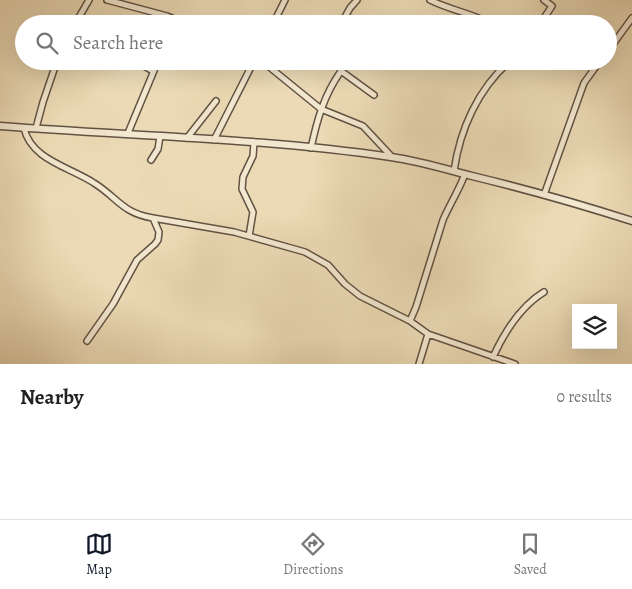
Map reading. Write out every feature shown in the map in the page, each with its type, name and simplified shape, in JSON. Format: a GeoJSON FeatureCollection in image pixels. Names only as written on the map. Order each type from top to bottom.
{"type":"FeatureCollection","features":[{"type":"Feature","properties":{"kind":"street"},"geometry":{"type":"LineString","coordinates":[[80,15],[89,0]]}},
{"type":"Feature","properties":{"kind":"street"},"geometry":{"type":"LineString","coordinates":[[108,0],[163,15]]}},
{"type":"Feature","properties":{"kind":"street"},"geometry":{"type":"LineString","coordinates":[[277,15],[284,0]]}},
{"type":"Feature","properties":{"kind":"street"},"geometry":{"type":"LineString","coordinates":[[346,15],[357,0]]}},
{"type":"Feature","properties":{"kind":"street"},"geometry":{"type":"LineString","coordinates":[[430,0],[473,15]]}},
{"type":"Feature","properties":{"kind":"street"},"geometry":{"type":"LineString","coordinates":[[544,0],[552,6],[546,15]]}},
{"type":"Feature","properties":{"kind":"street"},"geometry":{"type":"LineString","coordinates":[[617,38],[632,18]]}},
{"type":"Feature","properties":{"kind":"street"},"geometry":{"type":"LineString","coordinates":[[36,128],[54,70]]}},
{"type":"Feature","properties":{"kind":"street"},"geometry":{"type":"LineString","coordinates":[[214,140],[249,70]]}},
{"type":"Feature","properties":{"kind":"street"},"geometry":{"type":"LineString","coordinates":[[273,70],[321,108],[363,126],[392,157]]}},
{"type":"Feature","properties":{"kind":"street"},"geometry":{"type":"LineString","coordinates":[[454,171],[466,123],[488,82],[501,70]]}},
{"type":"Feature","properties":{"kind":"street"},"geometry":{"type":"LineString","coordinates":[[544,195],[584,83],[593,70]]}},
{"type":"Feature","properties":{"kind":"street"},"geometry":{"type":"LineString","coordinates":[[128,133],[153,71]]}},
{"type":"Feature","properties":{"kind":"street"},"geometry":{"type":"LineString","coordinates":[[311,148],[321,108],[329,89],[341,72],[374,95]]}},
{"type":"Feature","properties":{"kind":"street"},"geometry":{"type":"LineString","coordinates":[[187,138],[216,102]]}},
{"type":"Feature","properties":{"kind":"street"},"geometry":{"type":"LineString","coordinates":[[0,126],[128,133],[311,148],[392,157],[544,195],[632,221]]}},
{"type":"Feature","properties":{"kind":"street"},"geometry":{"type":"LineString","coordinates":[[24,128],[29,142],[43,155],[65,169],[94,183],[130,212],[153,218],[234,232],[296,249],[318,258],[360,296],[410,321],[428,334],[515,364]]}},
{"type":"Feature","properties":{"kind":"street"},"geometry":{"type":"LineString","coordinates":[[151,160],[157,152],[160,136]]}},
{"type":"Feature","properties":{"kind":"street"},"geometry":{"type":"LineString","coordinates":[[249,236],[253,212],[242,189],[244,177],[253,156],[254,143]]}},
{"type":"Feature","properties":{"kind":"street"},"geometry":{"type":"LineString","coordinates":[[410,321],[448,206],[460,187],[464,174]]}},
{"type":"Feature","properties":{"kind":"street"},"geometry":{"type":"LineString","coordinates":[[87,340],[117,297],[137,260],[158,240],[159,232],[153,218]]}},
{"type":"Feature","properties":{"kind":"street"},"geometry":{"type":"LineString","coordinates":[[493,357],[504,335],[520,313],[529,303],[544,292]]}},
{"type":"Feature","properties":{"kind":"street"},"geometry":{"type":"LineString","coordinates":[[418,364],[428,334]]}}]}
